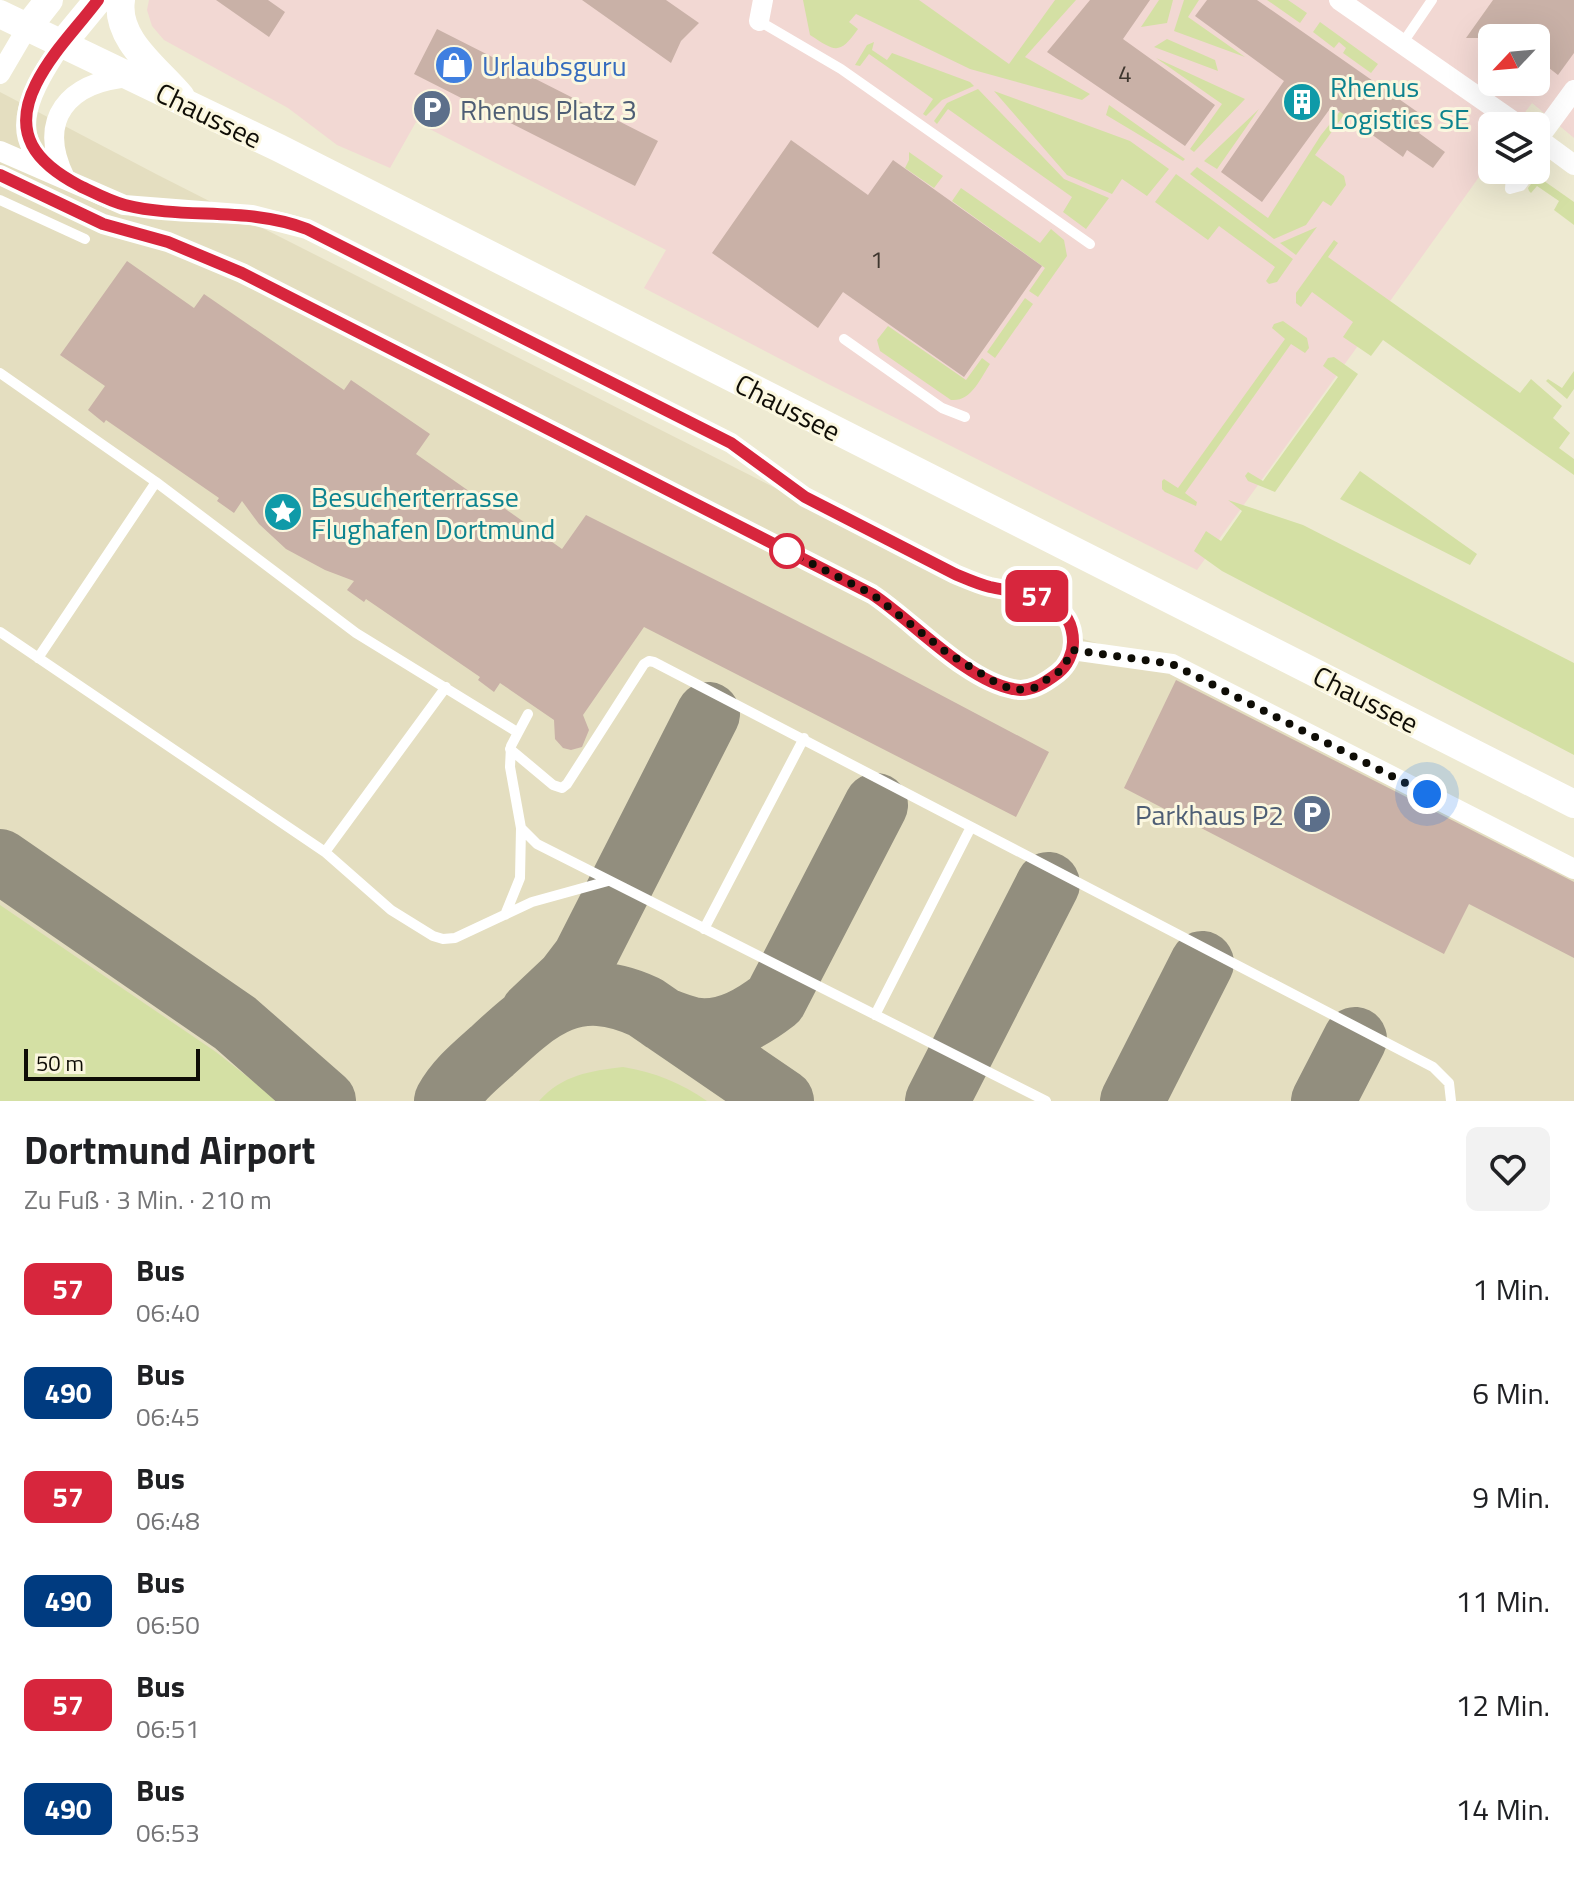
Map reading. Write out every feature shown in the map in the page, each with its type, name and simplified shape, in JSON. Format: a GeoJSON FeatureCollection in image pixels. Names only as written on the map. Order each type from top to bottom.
{"type":"FeatureCollection","features":[{"type":"Feature","properties":{"kind":"main road"},"geometry":{"type":"LineString","coordinates":[[27,28],[49,0]]}},
{"type":"Feature","properties":{"kind":"main road"},"geometry":{"type":"LineString","coordinates":[[61,45],[98,0]]}},
{"type":"Feature","properties":{"kind":"main road"},"geometry":{"type":"LineString","coordinates":[[121,0],[120,18],[130,39],[186,104]]}},
{"type":"Feature","properties":{"kind":"main road","name":"Chaussee"},"geometry":{"type":"LineString","coordinates":[[0,14],[186,104],[1574,804]]}},
{"type":"Feature","properties":{"kind":"street"},"geometry":{"type":"LineString","coordinates":[[1339,0],[1500,112]]}},
{"type":"Feature","properties":{"kind":"street"},"geometry":{"type":"LineString","coordinates":[[0,74],[27,28]]}},
{"type":"Feature","properties":{"kind":"street"},"geometry":{"type":"LineString","coordinates":[[61,45],[36,84],[27,112],[27,134],[33,150],[44,164],[65,178]]}},
{"type":"Feature","properties":{"kind":"street"},"geometry":{"type":"LineString","coordinates":[[65,178],[53,147],[52,135],[59,113],[88,86],[99,81],[130,77]]}},
{"type":"Feature","properties":{"kind":"street"},"geometry":{"type":"LineString","coordinates":[[1550,126],[1574,90]]}},
{"type":"Feature","properties":{"kind":"street"},"geometry":{"type":"LineString","coordinates":[[1550,148],[1574,165]]}},
{"type":"Feature","properties":{"kind":"street"},"geometry":{"type":"LineString","coordinates":[[0,151],[124,205],[252,215],[307,229],[731,443],[805,497],[955,574],[980,584],[1025,592],[1045,600],[1067,620],[1072,631],[1072,650],[1063,669],[1034,688],[1014,690],[998,684],[946,652],[872,594],[242,273],[168,242],[103,224],[0,175]]}},
{"type":"Feature","properties":{"kind":"street"},"geometry":{"type":"LineString","coordinates":[[1072,650],[1172,664],[1574,869]]}},
{"type":"Feature","properties":{"kind":"lane"},"geometry":{"type":"LineString","coordinates":[[1402,44],[1432,0]]}},
{"type":"Feature","properties":{"kind":"lane"},"geometry":{"type":"LineString","coordinates":[[761,10],[1090,244]]}},
{"type":"Feature","properties":{"kind":"lane"},"geometry":{"type":"LineString","coordinates":[[0,200],[85,239]]}},
{"type":"Feature","properties":{"kind":"lane"},"geometry":{"type":"LineString","coordinates":[[844,339],[942,408],[965,417]]}},
{"type":"Feature","properties":{"kind":"lane"},"geometry":{"type":"LineString","coordinates":[[0,373],[156,482],[356,633],[517,732]]}},
{"type":"Feature","properties":{"kind":"lane"},"geometry":{"type":"LineString","coordinates":[[38,658],[156,482]]}},
{"type":"Feature","properties":{"kind":"lane"},"geometry":{"type":"LineString","coordinates":[[0,632],[325,852],[391,910],[433,936],[455,938],[556,893],[608,881]]}},
{"type":"Feature","properties":{"kind":"lane"},"geometry":{"type":"LineString","coordinates":[[510,749],[553,785],[562,788],[644,664],[649,661],[804,738],[1433,1067],[1449,1083],[1451,1101]]}},
{"type":"Feature","properties":{"kind":"lane"},"geometry":{"type":"LineString","coordinates":[[325,852],[446,687]]}},
{"type":"Feature","properties":{"kind":"lane"},"geometry":{"type":"LineString","coordinates":[[505,915],[520,878],[521,828],[510,767],[510,749],[528,714]]}},
{"type":"Feature","properties":{"kind":"lane"},"geometry":{"type":"LineString","coordinates":[[704,929],[804,738]]}},
{"type":"Feature","properties":{"kind":"lane"},"geometry":{"type":"LineString","coordinates":[[875,1015],[971,827]]}},
{"type":"Feature","properties":{"kind":"lane"},"geometry":{"type":"LineString","coordinates":[[521,828],[537,844],[608,881],[1046,1101]]}},
{"type":"Feature","properties":{"kind":"shaded area"},"geometry":{"type":"Polygon","coordinates":[[[149,0],[1574,0],[1574,138],[1550,118],[1550,112],[1543,112],[1532,103],[1525,112],[1478,112],[1478,179],[1197,570],[644,288],[666,250],[416,122],[390,168],[337,145],[288,108],[164,40],[152,26],[147,10],[149,0]]]}},
{"type":"Feature","properties":{"kind":"shaded area"},"geometry":{"type":"Polygon","coordinates":[[[0,92],[797,499],[1086,640],[1172,664],[1574,869],[1574,1101],[0,1101],[0,92]]]}},
{"type":"Feature","properties":{"kind":"green space"},"geometry":{"type":"Polygon","coordinates":[[[803,0],[919,0],[1009,64],[1055,0],[1076,0],[1025,57],[1090,94],[1082,100],[970,69],[856,14],[849,22],[858,29],[846,44],[831,47],[810,35],[803,0]]]}},
{"type":"Feature","properties":{"kind":"green space"},"geometry":{"type":"Polygon","coordinates":[[[1159,0],[1173,0],[1167,23],[1141,27],[1159,0]]]}},
{"type":"Feature","properties":{"kind":"green space"},"geometry":{"type":"Polygon","coordinates":[[[1184,0],[1199,0],[1188,17],[1245,57],[1174,31],[1184,0]]]}},
{"type":"Feature","properties":{"kind":"green space"},"geometry":{"type":"Polygon","coordinates":[[[1267,0],[1288,0],[1307,13],[1300,23],[1267,0]]]}},
{"type":"Feature","properties":{"kind":"green space"},"geometry":{"type":"Polygon","coordinates":[[[1320,22],[1378,64],[1371,73],[1343,53],[1346,48],[1339,42],[1334,48],[1313,32],[1320,22]]]}},
{"type":"Feature","properties":{"kind":"green space"},"geometry":{"type":"Polygon","coordinates":[[[1167,39],[1215,60],[1218,71],[1154,47],[1167,39]]]}},
{"type":"Feature","properties":{"kind":"green space"},"geometry":{"type":"Polygon","coordinates":[[[874,42],[872,50],[887,60],[892,53],[974,86],[942,100],[926,116],[923,114],[933,99],[869,54],[860,66],[855,65],[867,45],[874,42]]]}},
{"type":"Feature","properties":{"kind":"green space"},"geometry":{"type":"Polygon","coordinates":[[[1156,58],[1245,99],[1194,152],[1190,149],[1222,104],[1156,58]]]}},
{"type":"Feature","properties":{"kind":"green space"},"geometry":{"type":"Polygon","coordinates":[[[978,89],[1064,179],[1109,198],[1086,229],[1063,212],[1072,197],[948,109],[937,124],[934,121],[947,103],[978,89]]]}},
{"type":"Feature","properties":{"kind":"green space"},"geometry":{"type":"Polygon","coordinates":[[[994,91],[1130,141],[1169,169],[1147,196],[1122,179],[1112,194],[1067,175],[994,91]]]}},
{"type":"Feature","properties":{"kind":"green space"},"geometry":{"type":"Polygon","coordinates":[[[1109,105],[1185,159],[1183,161],[1106,115],[1109,105]]]}},
{"type":"Feature","properties":{"kind":"green space"},"geometry":{"type":"Polygon","coordinates":[[[1259,109],[1217,169],[1204,161],[1259,109]]]}},
{"type":"Feature","properties":{"kind":"green space"},"geometry":{"type":"Polygon","coordinates":[[[1342,109],[1346,112],[1315,155],[1344,176],[1346,185],[1331,206],[1323,201],[1306,225],[1274,239],[1190,174],[1197,167],[1268,218],[1321,135],[1342,109]]]}},
{"type":"Feature","properties":{"kind":"green space"},"geometry":{"type":"Polygon","coordinates":[[[909,152],[943,176],[934,188],[905,168],[909,152]]]}},
{"type":"Feature","properties":{"kind":"green space"},"geometry":{"type":"Polygon","coordinates":[[[1176,174],[1293,259],[1277,282],[1269,284],[1266,281],[1275,267],[1219,226],[1208,240],[1155,202],[1176,174]]]}},
{"type":"Feature","properties":{"kind":"green space"},"geometry":{"type":"Polygon","coordinates":[[[1531,184],[1548,184],[1574,202],[1574,225],[1554,210],[1559,201],[1537,186],[1531,193],[1528,188],[1531,184]]]}},
{"type":"Feature","properties":{"kind":"green space"},"geometry":{"type":"Polygon","coordinates":[[[961,188],[1040,243],[1051,229],[1064,240],[1067,256],[1038,297],[1029,291],[1045,268],[952,201],[961,188]]]}},
{"type":"Feature","properties":{"kind":"green space"},"geometry":{"type":"Polygon","coordinates":[[[1317,227],[1296,255],[1280,243],[1317,227]]]}},
{"type":"Feature","properties":{"kind":"green space"},"geometry":{"type":"Polygon","coordinates":[[[1334,240],[1338,243],[1328,257],[1520,393],[1531,379],[1562,406],[1553,418],[1570,433],[1559,448],[1574,459],[1574,475],[1383,340],[1371,356],[1343,337],[1353,322],[1312,292],[1301,307],[1296,303],[1296,293],[1334,240]]]}},
{"type":"Feature","properties":{"kind":"green space"},"geometry":{"type":"Polygon","coordinates":[[[1025,298],[1033,304],[995,358],[987,352],[1025,298]]]}},
{"type":"Feature","properties":{"kind":"green space"},"geometry":{"type":"Polygon","coordinates":[[[1283,321],[1307,338],[1309,348],[1305,353],[1291,344],[1185,493],[1197,502],[1196,506],[1165,492],[1162,481],[1164,479],[1178,488],[1285,339],[1272,328],[1283,321]]]}},
{"type":"Feature","properties":{"kind":"green space"},"geometry":{"type":"Polygon","coordinates":[[[888,326],[966,380],[982,358],[990,364],[969,393],[958,400],[951,400],[880,351],[877,340],[888,326]]]}},
{"type":"Feature","properties":{"kind":"green space"},"geometry":{"type":"Polygon","coordinates":[[[1334,357],[1358,374],[1275,492],[1248,481],[1245,476],[1248,472],[1263,481],[1338,377],[1323,366],[1328,358],[1334,357]]]}},
{"type":"Feature","properties":{"kind":"green space"},"geometry":{"type":"Polygon","coordinates":[[[1574,371],[1574,389],[1567,399],[1546,381],[1548,379],[1562,388],[1574,371]]]}},
{"type":"Feature","properties":{"kind":"green space"},"geometry":{"type":"Polygon","coordinates":[[[1360,471],[1477,554],[1470,565],[1340,499],[1360,471]]]}},
{"type":"Feature","properties":{"kind":"green space"},"geometry":{"type":"Polygon","coordinates":[[[1228,500],[1303,525],[1574,663],[1574,755],[1222,571],[1194,551],[1206,531],[1221,541],[1242,511],[1228,500]]]}},
{"type":"Feature","properties":{"kind":"green space"},"geometry":{"type":"Polygon","coordinates":[[[0,905],[216,1052],[278,1101],[0,1101],[0,905]]]}},
{"type":"Feature","properties":{"kind":"green space"},"geometry":{"type":"Polygon","coordinates":[[[623,1067],[667,1079],[707,1101],[539,1101],[567,1080],[623,1067]]]}},
{"type":"Feature","properties":{"kind":"building"},"geometry":{"type":"Polygon","coordinates":[[[216,0],[268,0],[285,12],[269,37],[216,0]]]}},
{"type":"Feature","properties":{"kind":"building"},"geometry":{"type":"Polygon","coordinates":[[[582,0],[666,0],[699,23],[681,41],[671,63],[582,0]]]}},
{"type":"Feature","properties":{"kind":"building"},"geometry":{"type":"Polygon","coordinates":[[[1090,0],[1150,0],[1123,39],[1215,105],[1185,146],[1047,52],[1090,0]]]}},
{"type":"Feature","properties":{"kind":"building","name":"Rhenus Logistics SE"},"geometry":{"type":"Polygon","coordinates":[[[1207,0],[1257,0],[1429,120],[1419,133],[1445,152],[1433,168],[1407,150],[1403,157],[1332,106],[1262,202],[1221,172],[1284,81],[1195,16],[1207,0]]]}},
{"type":"Feature","properties":{"kind":"building"},"geometry":{"type":"Polygon","coordinates":[[[1493,0],[1574,0],[1574,53],[1558,75],[1550,69],[1550,24],[1478,24],[1478,38],[1466,38],[1493,0]]]}},
{"type":"Feature","properties":{"kind":"building"},"geometry":{"type":"Polygon","coordinates":[[[437,29],[658,141],[635,186],[414,74],[437,29]]]}},
{"type":"Feature","properties":{"kind":"building"},"geometry":{"type":"Polygon","coordinates":[[[791,140],[868,195],[893,160],[1042,266],[964,377],[843,292],[818,328],[712,253],[791,140]]]}},
{"type":"Feature","properties":{"kind":"building"},"geometry":{"type":"Polygon","coordinates":[[[127,261],[194,308],[204,294],[344,390],[351,380],[430,434],[416,454],[476,496],[480,491],[562,549],[586,515],[869,657],[1049,752],[1016,817],[644,627],[583,715],[589,730],[582,747],[571,750],[563,748],[555,739],[554,720],[500,683],[494,692],[478,680],[480,677],[366,599],[364,602],[347,590],[354,581],[286,549],[259,524],[242,501],[234,513],[217,501],[219,498],[88,410],[105,386],[60,355],[127,261]]]}},
{"type":"Feature","properties":{"kind":"building","name":"Parkhaus P2"},"geometry":{"type":"Polygon","coordinates":[[[1176,680],[1574,882],[1574,958],[1469,904],[1444,954],[1124,788],[1176,680]]]}},
{"type":"Feature","properties":{"kind":"taxiway"},"geometry":{"type":"LineString","coordinates":[[532,1013],[568,979],[584,958],[708,714]]}},
{"type":"Feature","properties":{"kind":"taxiway"},"geometry":{"type":"LineString","coordinates":[[662,1019],[694,1029],[720,1029],[749,1017],[775,1000],[876,805]]}},
{"type":"Feature","properties":{"kind":"taxiway"},"geometry":{"type":"LineString","coordinates":[[0,861],[235,1023],[324,1101]]}},
{"type":"Feature","properties":{"kind":"taxiway"},"geometry":{"type":"LineString","coordinates":[[937,1101],[1048,884]]}},
{"type":"Feature","properties":{"kind":"taxiway"},"geometry":{"type":"LineString","coordinates":[[1132,1101],[1202,963]]}},
{"type":"Feature","properties":{"kind":"taxiway"},"geometry":{"type":"LineString","coordinates":[[446,1101],[466,1074],[543,1009],[579,995],[599,994],[645,1007],[782,1101]]}},
{"type":"Feature","properties":{"kind":"taxiway"},"geometry":{"type":"LineString","coordinates":[[1323,1101],[1355,1039]]}},
{"type":"Feature","properties":{"kind":"bus line","name":"57"},"geometry":{"type":"LineString","coordinates":[[0,175],[103,224],[168,242],[242,273],[872,594],[946,652],[998,684],[1014,690],[1034,688],[1063,669],[1068,662],[1072,650],[1072,631],[1063,614],[1045,600],[1034,594],[980,584],[955,574],[805,497],[731,443],[307,229],[268,217],[124,205],[100,196],[44,164],[33,150],[27,134],[27,112],[36,84],[61,45],[98,0]]}},
{"type":"Feature","properties":{"kind":"place","name":"Urlaubsguru"},"geometry":{"type":"Point","coordinates":[454,65]}},
{"type":"Feature","properties":{"kind":"place","name":"Rhenus Logistics SE"},"geometry":{"type":"Point","coordinates":[1302,102]}},
{"type":"Feature","properties":{"kind":"place","name":"Rhenus Platz 3"},"geometry":{"type":"Point","coordinates":[432,109]}},
{"type":"Feature","properties":{"kind":"place","name":"Besucherterrasse Flughafen Dortmund"},"geometry":{"type":"Point","coordinates":[283,512]}},
{"type":"Feature","properties":{"kind":"place","name":"Parkhaus P2"},"geometry":{"type":"Point","coordinates":[1312,814]}},
{"type":"Feature","properties":{"kind":"route"},"geometry":{"type":"LineString","coordinates":[[787,551],[872,594],[946,652],[998,684],[1014,690],[1034,688],[1063,669],[1072,650],[1172,664],[1427,794]]}}]}
